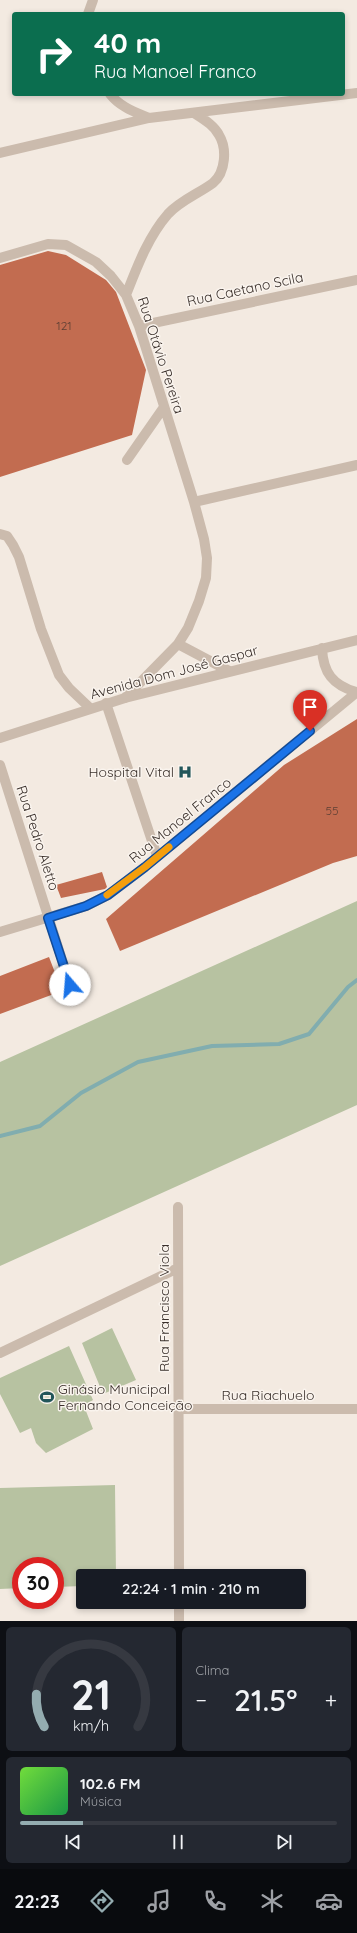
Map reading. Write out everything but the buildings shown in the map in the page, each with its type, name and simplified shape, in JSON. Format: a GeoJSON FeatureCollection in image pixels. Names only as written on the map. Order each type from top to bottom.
{"type":"FeatureCollection","features":[{"type":"Feature","properties":{"kind":"street"},"geometry":{"type":"LineString","coordinates":[[89,12],[93,0]]}},
{"type":"Feature","properties":{"kind":"street"},"geometry":{"type":"LineString","coordinates":[[345,93],[357,92]]}},
{"type":"Feature","properties":{"kind":"street"},"geometry":{"type":"LineString","coordinates":[[111,96],[114,100],[130,110],[150,118]]}},
{"type":"Feature","properties":{"kind":"street"},"geometry":{"type":"LineString","coordinates":[[0,153],[150,118],[324,96]]}},
{"type":"Feature","properties":{"kind":"street","name":"Rua Otávio Pereira"},"geometry":{"type":"LineString","coordinates":[[125,698],[178,644],[188,628],[206,578],[207,558],[204,539],[194,502],[139,326],[126,295],[156,231],[164,219],[184,200],[214,182],[221,171],[224,160],[224,147],[219,134],[212,126],[194,112]]}},
{"type":"Feature","properties":{"kind":"street"},"geometry":{"type":"LineString","coordinates":[[0,258],[48,244],[66,245],[96,262],[111,276],[126,295]]}},
{"type":"Feature","properties":{"kind":"street","name":"Rua Caetano Scila"},"geometry":{"type":"LineString","coordinates":[[139,326],[357,280]]}},
{"type":"Feature","properties":{"kind":"street"},"geometry":{"type":"LineString","coordinates":[[126,460],[164,407]]}},
{"type":"Feature","properties":{"kind":"street"},"geometry":{"type":"LineString","coordinates":[[194,502],[357,466]]}},
{"type":"Feature","properties":{"kind":"street"},"geometry":{"type":"LineString","coordinates":[[3,535],[14,545],[19,557],[41,629],[59,674],[69,688],[90,708]]}},
{"type":"Feature","properties":{"kind":"street","name":"Avenida Dom José Gaspar"},"geometry":{"type":"LineString","coordinates":[[0,738],[106,703],[357,640]]}},
{"type":"Feature","properties":{"kind":"street"},"geometry":{"type":"LineString","coordinates":[[178,644],[229,671]]}},
{"type":"Feature","properties":{"kind":"street"},"geometry":{"type":"LineString","coordinates":[[322,648],[324,665],[332,678],[341,687],[357,692]]}},
{"type":"Feature","properties":{"kind":"street","name":"Rua Manoel Franco"},"geometry":{"type":"LineString","coordinates":[[0,932],[86,906],[108,895],[357,692]]}},
{"type":"Feature","properties":{"kind":"street"},"geometry":{"type":"LineString","coordinates":[[106,703],[157,856]]}},
{"type":"Feature","properties":{"kind":"street","name":"Rua Pedro Aletto"},"geometry":{"type":"LineString","coordinates":[[0,765],[70,985]]}},
{"type":"Feature","properties":{"kind":"street","name":"Rua Francisco Viola"},"geometry":{"type":"LineString","coordinates":[[178,1207],[179,1569]]}},
{"type":"Feature","properties":{"kind":"street"},"geometry":{"type":"LineString","coordinates":[[0,1353],[178,1268]]}},
{"type":"Feature","properties":{"kind":"street","name":"Rua Riachuelo"},"geometry":{"type":"LineString","coordinates":[[179,1410],[357,1409]]}},
{"type":"Feature","properties":{"kind":"street"},"geometry":{"type":"LineString","coordinates":[[179,1609],[179,1621]]}},
{"type":"Feature","properties":{"kind":"green space"},"geometry":{"type":"Polygon","coordinates":[[[357,901],[357,1105],[0,1266],[0,1062],[357,901]]]}},
{"type":"Feature","properties":{"kind":"green space"},"geometry":{"type":"Polygon","coordinates":[[[112,1328],[136,1380],[103,1394],[82,1343],[112,1328]]]}},
{"type":"Feature","properties":{"kind":"green space","name":"Ginásio Municipal Fernando Conceição"},"geometry":{"type":"Polygon","coordinates":[[[69,1346],[93,1400],[84,1406],[93,1429],[46,1453],[36,1443],[31,1428],[20,1433],[0,1394],[0,1378],[69,1346]]]}},
{"type":"Feature","properties":{"kind":"green space"},"geometry":{"type":"Polygon","coordinates":[[[115,1485],[116,1569],[76,1569],[76,1586],[64,1587],[64,1557],[12,1557],[12,1588],[0,1589],[0,1488],[115,1485]]]}},
{"type":"Feature","properties":{"kind":"waterway"},"geometry":{"type":"LineString","coordinates":[[0,1136],[40,1126],[81,1093],[138,1062],[212,1046],[279,1044],[309,1034],[348,987],[357,980]]}},
{"type":"Feature","properties":{"kind":"slow traffic"},"geometry":{"type":"LineString","coordinates":[[107,895],[169,847]]}},
{"type":"Feature","properties":{"kind":"place","name":"Hospital Vital"},"geometry":{"type":"Point","coordinates":[185,772]}},
{"type":"Feature","properties":{"kind":"place","name":"Ginásio Municipal Fernando Conceição"},"geometry":{"type":"Point","coordinates":[47,1397]}},
{"type":"Feature","properties":{"kind":"route"},"geometry":{"type":"LineString","coordinates":[[70,985],[48,918],[86,906],[108,895],[145,867],[310,731]]}}]}
